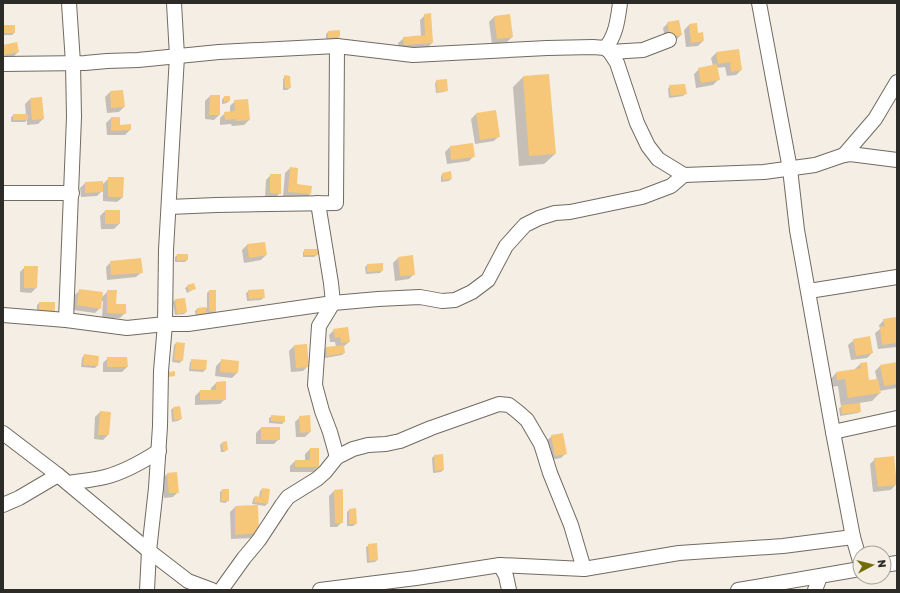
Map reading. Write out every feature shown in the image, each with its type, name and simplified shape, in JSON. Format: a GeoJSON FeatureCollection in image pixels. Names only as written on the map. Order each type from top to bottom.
{"type":"FeatureCollection","features":[{"type":"Feature","properties":{"kind":"street"},"geometry":{"type":"LineString","coordinates":[[66,320],[74,117],[73,63],[69,3]]}},
{"type":"Feature","properties":{"kind":"street"},"geometry":{"type":"LineString","coordinates":[[147,590],[149,551],[159,451],[161,371],[165,324],[166,250],[177,56],[174,3]]}},
{"type":"Feature","properties":{"kind":"street"},"geometry":{"type":"LineString","coordinates":[[620,3],[608,50],[617,63],[637,123],[648,146],[658,159],[684,175],[764,172],[790,169],[815,165],[844,155],[858,155],[897,160]]}},
{"type":"Feature","properties":{"kind":"street"},"geometry":{"type":"LineString","coordinates":[[759,3],[790,169],[797,230],[833,432],[855,545]]}},
{"type":"Feature","properties":{"kind":"street"},"geometry":{"type":"LineString","coordinates":[[3,64],[138,60],[219,52],[337,46],[413,55],[547,48],[593,47],[608,50],[643,50],[669,40]]}},
{"type":"Feature","properties":{"kind":"street"},"geometry":{"type":"LineString","coordinates":[[169,207],[336,203],[337,46]]}},
{"type":"Feature","properties":{"kind":"street"},"geometry":{"type":"LineString","coordinates":[[844,155],[875,119],[897,82]]}},
{"type":"Feature","properties":{"kind":"street"},"geometry":{"type":"LineString","coordinates":[[3,315],[66,320],[126,328],[165,324],[188,324],[333,304],[402,297],[428,297],[442,301],[455,300],[472,292],[488,280],[506,246],[525,225],[539,218],[555,213],[570,212],[642,197],[671,186],[684,175]]}},
{"type":"Feature","properties":{"kind":"street"},"geometry":{"type":"LineString","coordinates":[[3,193],[72,193]]}},
{"type":"Feature","properties":{"kind":"street"},"geometry":{"type":"LineString","coordinates":[[318,203],[333,304],[319,326],[315,385],[337,457]]}},
{"type":"Feature","properties":{"kind":"street"},"geometry":{"type":"LineString","coordinates":[[809,291],[897,277]]}},
{"type":"Feature","properties":{"kind":"street"},"geometry":{"type":"LineString","coordinates":[[221,590],[259,540],[288,497],[318,479],[337,457],[353,449],[368,445],[386,444],[400,441],[431,428],[499,404],[509,406],[527,420],[541,444],[550,473],[571,525],[584,569]]}},
{"type":"Feature","properties":{"kind":"street"},"geometry":{"type":"LineString","coordinates":[[833,432],[897,418]]}},
{"type":"Feature","properties":{"kind":"street"},"geometry":{"type":"LineString","coordinates":[[3,433],[63,479],[149,551],[188,581],[212,590]]}},
{"type":"Feature","properties":{"kind":"street"},"geometry":{"type":"LineString","coordinates":[[3,505],[63,479],[106,477],[118,473],[141,463],[159,451]]}},
{"type":"Feature","properties":{"kind":"street"},"geometry":{"type":"LineString","coordinates":[[320,590],[416,578],[500,565],[584,569],[679,553],[783,546],[853,537]]}},
{"type":"Feature","properties":{"kind":"street"},"geometry":{"type":"LineString","coordinates":[[500,565],[506,576],[509,590]]}},
{"type":"Feature","properties":{"kind":"street"},"geometry":{"type":"LineString","coordinates":[[738,590],[852,571]]}},
{"type":"Feature","properties":{"kind":"street"},"geometry":{"type":"LineString","coordinates":[[815,590],[820,577]]}},
{"type":"Feature","properties":{"kind":"building"},"geometry":{"type":"Polygon","coordinates":[[[431,13],[433,43],[404,45],[403,37],[425,35],[424,14],[431,13]]]}},
{"type":"Feature","properties":{"kind":"building"},"geometry":{"type":"Polygon","coordinates":[[[510,14],[513,37],[497,39],[494,16],[510,14]]]}},
{"type":"Feature","properties":{"kind":"building"},"geometry":{"type":"Polygon","coordinates":[[[679,20],[682,35],[670,37],[667,22],[679,20]]]}},
{"type":"Feature","properties":{"kind":"building"},"geometry":{"type":"Polygon","coordinates":[[[697,23],[698,33],[703,32],[704,41],[691,43],[689,24],[697,23]]]}},
{"type":"Feature","properties":{"kind":"building"},"geometry":{"type":"Polygon","coordinates":[[[3,25],[15,25],[15,33],[3,33],[3,25]]]}},
{"type":"Feature","properties":{"kind":"building"},"geometry":{"type":"Polygon","coordinates":[[[340,30],[340,37],[328,38],[328,31],[340,30]]]}},
{"type":"Feature","properties":{"kind":"building"},"geometry":{"type":"Polygon","coordinates":[[[17,42],[19,52],[3,55],[3,45],[17,42]]]}},
{"type":"Feature","properties":{"kind":"building"},"geometry":{"type":"Polygon","coordinates":[[[739,49],[742,70],[731,72],[730,62],[718,64],[716,52],[739,49]]]}},
{"type":"Feature","properties":{"kind":"building"},"geometry":{"type":"Polygon","coordinates":[[[717,64],[720,80],[701,83],[698,68],[717,64]]]}},
{"type":"Feature","properties":{"kind":"building"},"geometry":{"type":"Polygon","coordinates":[[[549,74],[556,154],[529,156],[523,76],[549,74]]]}},
{"type":"Feature","properties":{"kind":"building"},"geometry":{"type":"Polygon","coordinates":[[[284,75],[290,76],[291,88],[285,88],[284,75]]]}},
{"type":"Feature","properties":{"kind":"building"},"geometry":{"type":"Polygon","coordinates":[[[447,79],[448,91],[437,92],[436,80],[447,79]]]}},
{"type":"Feature","properties":{"kind":"building"},"geometry":{"type":"Polygon","coordinates":[[[685,84],[687,94],[671,96],[669,85],[685,84]]]}},
{"type":"Feature","properties":{"kind":"building"},"geometry":{"type":"Polygon","coordinates":[[[123,90],[125,107],[111,108],[110,91],[123,90]]]}},
{"type":"Feature","properties":{"kind":"building"},"geometry":{"type":"Polygon","coordinates":[[[210,95],[220,95],[220,115],[209,115],[210,95]]]}},
{"type":"Feature","properties":{"kind":"building"},"geometry":{"type":"Polygon","coordinates":[[[224,96],[230,96],[230,101],[224,102],[224,96]]]}},
{"type":"Feature","properties":{"kind":"building"},"geometry":{"type":"Polygon","coordinates":[[[42,97],[44,119],[32,120],[30,98],[42,97]]]}},
{"type":"Feature","properties":{"kind":"building"},"geometry":{"type":"Polygon","coordinates":[[[248,99],[250,120],[225,120],[224,112],[235,111],[234,100],[248,99]]]}},
{"type":"Feature","properties":{"kind":"building"},"geometry":{"type":"Polygon","coordinates":[[[496,110],[500,137],[480,140],[476,113],[496,110]]]}},
{"type":"Feature","properties":{"kind":"building"},"geometry":{"type":"Polygon","coordinates":[[[13,114],[28,114],[28,120],[13,120],[13,114]]]}},
{"type":"Feature","properties":{"kind":"building"},"geometry":{"type":"Polygon","coordinates":[[[111,117],[120,117],[120,125],[131,124],[131,130],[111,131],[111,117]]]}},
{"type":"Feature","properties":{"kind":"building"},"geometry":{"type":"Polygon","coordinates":[[[473,143],[475,157],[451,160],[450,146],[473,143]]]}},
{"type":"Feature","properties":{"kind":"building"},"geometry":{"type":"Polygon","coordinates":[[[290,167],[298,168],[297,184],[312,186],[311,194],[288,192],[290,167]]]}},
{"type":"Feature","properties":{"kind":"building"},"geometry":{"type":"Polygon","coordinates":[[[451,171],[452,179],[443,180],[442,173],[451,171]]]}},
{"type":"Feature","properties":{"kind":"building"},"geometry":{"type":"Polygon","coordinates":[[[270,174],[281,174],[281,194],[270,193],[270,174]]]}},
{"type":"Feature","properties":{"kind":"building"},"geometry":{"type":"Polygon","coordinates":[[[108,177],[124,177],[123,197],[108,197],[108,177]]]}},
{"type":"Feature","properties":{"kind":"building"},"geometry":{"type":"Polygon","coordinates":[[[103,181],[103,192],[85,193],[85,182],[103,181]]]}},
{"type":"Feature","properties":{"kind":"building"},"geometry":{"type":"Polygon","coordinates":[[[105,210],[120,210],[120,224],[105,224],[105,210]]]}},
{"type":"Feature","properties":{"kind":"building"},"geometry":{"type":"Polygon","coordinates":[[[265,242],[267,255],[249,258],[247,244],[265,242]]]}},
{"type":"Feature","properties":{"kind":"building"},"geometry":{"type":"Polygon","coordinates":[[[304,249],[318,249],[318,255],[304,255],[304,249]]]}},
{"type":"Feature","properties":{"kind":"building"},"geometry":{"type":"Polygon","coordinates":[[[177,254],[188,254],[188,260],[177,261],[177,254]]]}},
{"type":"Feature","properties":{"kind":"building"},"geometry":{"type":"Polygon","coordinates":[[[413,255],[415,275],[400,276],[398,257],[413,255]]]}},
{"type":"Feature","properties":{"kind":"building"},"geometry":{"type":"Polygon","coordinates":[[[141,258],[143,273],[111,275],[110,261],[141,258]]]}},
{"type":"Feature","properties":{"kind":"building"},"geometry":{"type":"Polygon","coordinates":[[[383,263],[383,271],[367,272],[367,264],[383,263]]]}},
{"type":"Feature","properties":{"kind":"building"},"geometry":{"type":"Polygon","coordinates":[[[24,266],[38,266],[37,288],[24,288],[24,266]]]}},
{"type":"Feature","properties":{"kind":"building"},"geometry":{"type":"Polygon","coordinates":[[[194,283],[196,289],[189,291],[187,285],[194,283]]]}},
{"type":"Feature","properties":{"kind":"building"},"geometry":{"type":"Polygon","coordinates":[[[79,289],[103,292],[101,309],[77,305],[79,289]]]}},
{"type":"Feature","properties":{"kind":"building"},"geometry":{"type":"Polygon","coordinates":[[[264,289],[265,298],[249,299],[248,290],[264,289]]]}},
{"type":"Feature","properties":{"kind":"building"},"geometry":{"type":"Polygon","coordinates":[[[107,290],[117,290],[116,304],[126,304],[126,314],[107,313],[107,290]]]}},
{"type":"Feature","properties":{"kind":"building"},"geometry":{"type":"Polygon","coordinates":[[[209,290],[216,290],[216,312],[209,311],[209,290]]]}},
{"type":"Feature","properties":{"kind":"building"},"geometry":{"type":"Polygon","coordinates":[[[185,298],[187,312],[177,314],[175,299],[185,298]]]}},
{"type":"Feature","properties":{"kind":"building"},"geometry":{"type":"Polygon","coordinates":[[[39,302],[55,302],[55,311],[39,312],[39,302]]]}},
{"type":"Feature","properties":{"kind":"building"},"geometry":{"type":"Polygon","coordinates":[[[206,307],[206,314],[197,314],[197,308],[206,307]]]}},
{"type":"Feature","properties":{"kind":"building"},"geometry":{"type":"Polygon","coordinates":[[[896,317],[897,343],[882,345],[880,327],[885,326],[883,319],[896,317]]]}},
{"type":"Feature","properties":{"kind":"building"},"geometry":{"type":"Polygon","coordinates":[[[348,327],[350,342],[341,343],[340,337],[335,338],[333,329],[348,327]]]}},
{"type":"Feature","properties":{"kind":"building"},"geometry":{"type":"Polygon","coordinates":[[[870,336],[873,353],[856,356],[853,339],[870,336]]]}},
{"type":"Feature","properties":{"kind":"building"},"geometry":{"type":"Polygon","coordinates":[[[176,342],[185,343],[183,361],[174,360],[176,342]]]}},
{"type":"Feature","properties":{"kind":"building"},"geometry":{"type":"Polygon","coordinates":[[[307,344],[309,367],[296,368],[294,345],[307,344]]]}},
{"type":"Feature","properties":{"kind":"building"},"geometry":{"type":"Polygon","coordinates":[[[344,345],[345,353],[327,356],[326,347],[344,345]]]}},
{"type":"Feature","properties":{"kind":"building"},"geometry":{"type":"Polygon","coordinates":[[[84,354],[99,356],[98,366],[83,365],[84,354]]]}},
{"type":"Feature","properties":{"kind":"building"},"geometry":{"type":"Polygon","coordinates":[[[107,357],[127,357],[128,367],[107,367],[107,357]]]}},
{"type":"Feature","properties":{"kind":"building"},"geometry":{"type":"Polygon","coordinates":[[[191,359],[207,360],[206,370],[191,369],[191,359]]]}},
{"type":"Feature","properties":{"kind":"building"},"geometry":{"type":"Polygon","coordinates":[[[221,359],[239,361],[238,373],[220,372],[221,359]]]}},
{"type":"Feature","properties":{"kind":"building"},"geometry":{"type":"Polygon","coordinates":[[[867,362],[869,380],[878,379],[881,393],[848,398],[845,379],[837,380],[836,372],[861,368],[860,363],[867,362]]]}},
{"type":"Feature","properties":{"kind":"building"},"geometry":{"type":"Polygon","coordinates":[[[897,362],[897,384],[884,386],[880,365],[897,362]]]}},
{"type":"Feature","properties":{"kind":"building"},"geometry":{"type":"Polygon","coordinates":[[[175,371],[175,376],[168,377],[168,372],[175,371]]]}},
{"type":"Feature","properties":{"kind":"building"},"geometry":{"type":"Polygon","coordinates":[[[226,381],[226,400],[200,400],[200,390],[216,390],[216,382],[226,381]]]}},
{"type":"Feature","properties":{"kind":"building"},"geometry":{"type":"Polygon","coordinates":[[[860,403],[861,412],[842,414],[841,405],[860,403]]]}},
{"type":"Feature","properties":{"kind":"building"},"geometry":{"type":"Polygon","coordinates":[[[180,406],[182,419],[174,420],[173,407],[180,406]]]}},
{"type":"Feature","properties":{"kind":"building"},"geometry":{"type":"Polygon","coordinates":[[[100,411],[111,412],[109,435],[98,435],[100,411]]]}},
{"type":"Feature","properties":{"kind":"building"},"geometry":{"type":"Polygon","coordinates":[[[271,415],[285,416],[285,422],[271,421],[271,415]]]}},
{"type":"Feature","properties":{"kind":"building"},"geometry":{"type":"Polygon","coordinates":[[[310,415],[311,432],[300,433],[299,416],[310,415]]]}},
{"type":"Feature","properties":{"kind":"building"},"geometry":{"type":"Polygon","coordinates":[[[261,427],[280,427],[280,440],[261,440],[261,427]]]}},
{"type":"Feature","properties":{"kind":"building"},"geometry":{"type":"Polygon","coordinates":[[[563,433],[567,454],[555,456],[551,435],[563,433]]]}},
{"type":"Feature","properties":{"kind":"building"},"geometry":{"type":"Polygon","coordinates":[[[227,441],[228,450],[223,451],[222,442],[227,441]]]}},
{"type":"Feature","properties":{"kind":"building"},"geometry":{"type":"Polygon","coordinates":[[[310,448],[319,448],[319,467],[295,467],[295,460],[310,460],[310,448]]]}},
{"type":"Feature","properties":{"kind":"building"},"geometry":{"type":"Polygon","coordinates":[[[443,454],[444,470],[435,471],[434,455],[443,454]]]}},
{"type":"Feature","properties":{"kind":"building"},"geometry":{"type":"Polygon","coordinates":[[[894,456],[897,485],[878,487],[874,458],[894,456]]]}},
{"type":"Feature","properties":{"kind":"building"},"geometry":{"type":"Polygon","coordinates":[[[177,472],[179,493],[169,493],[167,473],[177,472]]]}},
{"type":"Feature","properties":{"kind":"building"},"geometry":{"type":"Polygon","coordinates":[[[262,488],[270,489],[268,504],[254,502],[255,496],[261,497],[262,488]]]}},
{"type":"Feature","properties":{"kind":"building"},"geometry":{"type":"Polygon","coordinates":[[[222,489],[229,489],[229,501],[221,501],[222,489]]]}},
{"type":"Feature","properties":{"kind":"building"},"geometry":{"type":"Polygon","coordinates":[[[343,489],[343,523],[335,523],[334,490],[343,489]]]}},
{"type":"Feature","properties":{"kind":"building"},"geometry":{"type":"Polygon","coordinates":[[[258,505],[259,533],[235,535],[235,506],[258,505]]]}},
{"type":"Feature","properties":{"kind":"building"},"geometry":{"type":"Polygon","coordinates":[[[356,508],[357,524],[349,524],[349,509],[356,508]]]}},
{"type":"Feature","properties":{"kind":"building"},"geometry":{"type":"Polygon","coordinates":[[[377,543],[378,560],[369,561],[368,544],[377,543]]]}}]}
